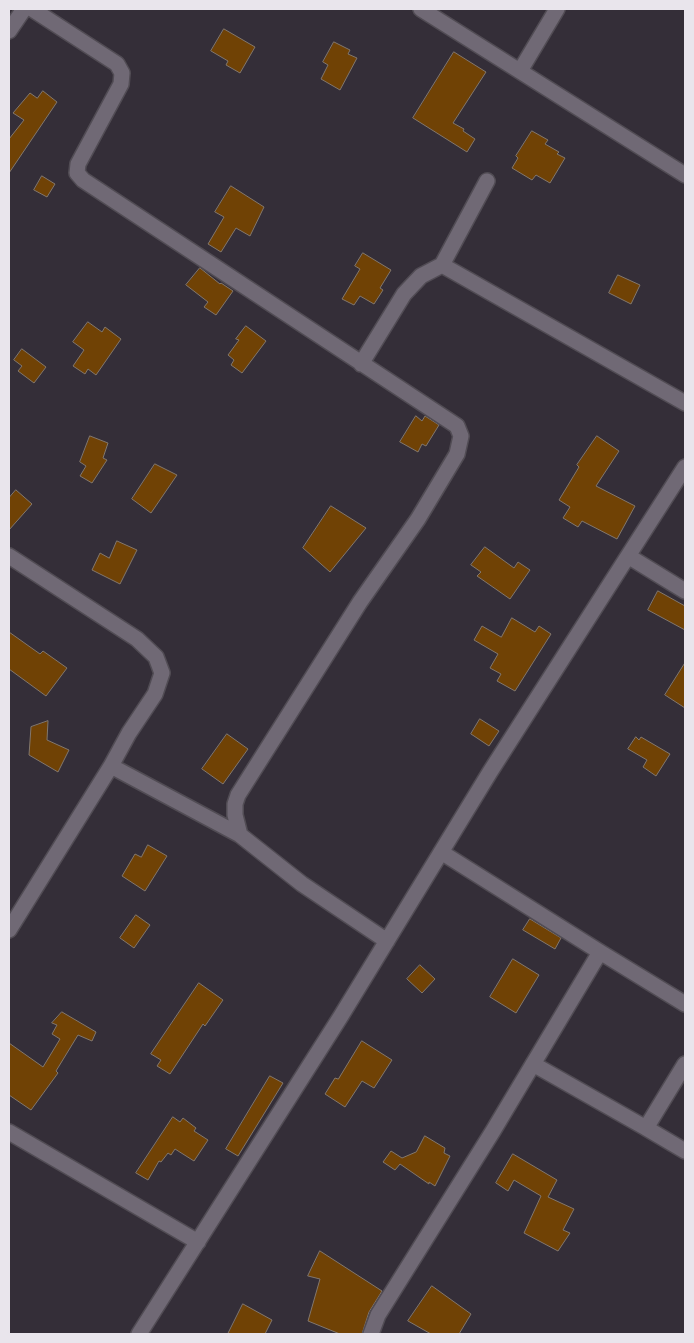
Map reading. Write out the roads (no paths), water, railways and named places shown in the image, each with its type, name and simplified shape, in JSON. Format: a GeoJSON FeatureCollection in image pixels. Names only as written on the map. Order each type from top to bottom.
{"type":"FeatureCollection","features":[{"type":"Feature","properties":{"kind":"street"},"geometry":{"type":"LineString","coordinates":[[9,31],[24,9]]}},
{"type":"Feature","properties":{"kind":"street"},"geometry":{"type":"LineString","coordinates":[[32,9],[117,64],[122,73],[121,84],[78,164],[77,173],[83,180],[457,426],[461,436],[457,454],[418,520],[360,602],[238,795],[235,804],[235,815],[240,835]]}},
{"type":"Feature","properties":{"kind":"street"},"geometry":{"type":"LineString","coordinates":[[421,9],[685,175]]}},
{"type":"Feature","properties":{"kind":"street"},"geometry":{"type":"LineString","coordinates":[[520,71],[557,9]]}},
{"type":"Feature","properties":{"kind":"street"},"geometry":{"type":"LineString","coordinates":[[361,364],[404,294],[421,276],[442,264],[486,181]]}},
{"type":"Feature","properties":{"kind":"street"},"geometry":{"type":"LineString","coordinates":[[442,264],[685,403]]}},
{"type":"Feature","properties":{"kind":"street"},"geometry":{"type":"LineString","coordinates":[[139,1334],[685,467]]}},
{"type":"Feature","properties":{"kind":"street"},"geometry":{"type":"LineString","coordinates":[[9,556],[137,639],[156,657],[162,673],[155,694],[129,732],[9,930]]}},
{"type":"Feature","properties":{"kind":"street"},"geometry":{"type":"LineString","coordinates":[[628,556],[685,591]]}},
{"type":"Feature","properties":{"kind":"street"},"geometry":{"type":"LineString","coordinates":[[110,766],[240,835],[302,884],[387,941]]}},
{"type":"Feature","properties":{"kind":"street"},"geometry":{"type":"LineString","coordinates":[[441,852],[685,1004]]}},
{"type":"Feature","properties":{"kind":"street"},"geometry":{"type":"LineString","coordinates":[[371,1334],[378,1315],[600,952]]}},
{"type":"Feature","properties":{"kind":"street"},"geometry":{"type":"LineString","coordinates":[[533,1064],[685,1151]]}},
{"type":"Feature","properties":{"kind":"street"},"geometry":{"type":"LineString","coordinates":[[646,1128],[685,1064]]}},
{"type":"Feature","properties":{"kind":"street"},"geometry":{"type":"LineString","coordinates":[[9,1132],[198,1242]]}}]}
